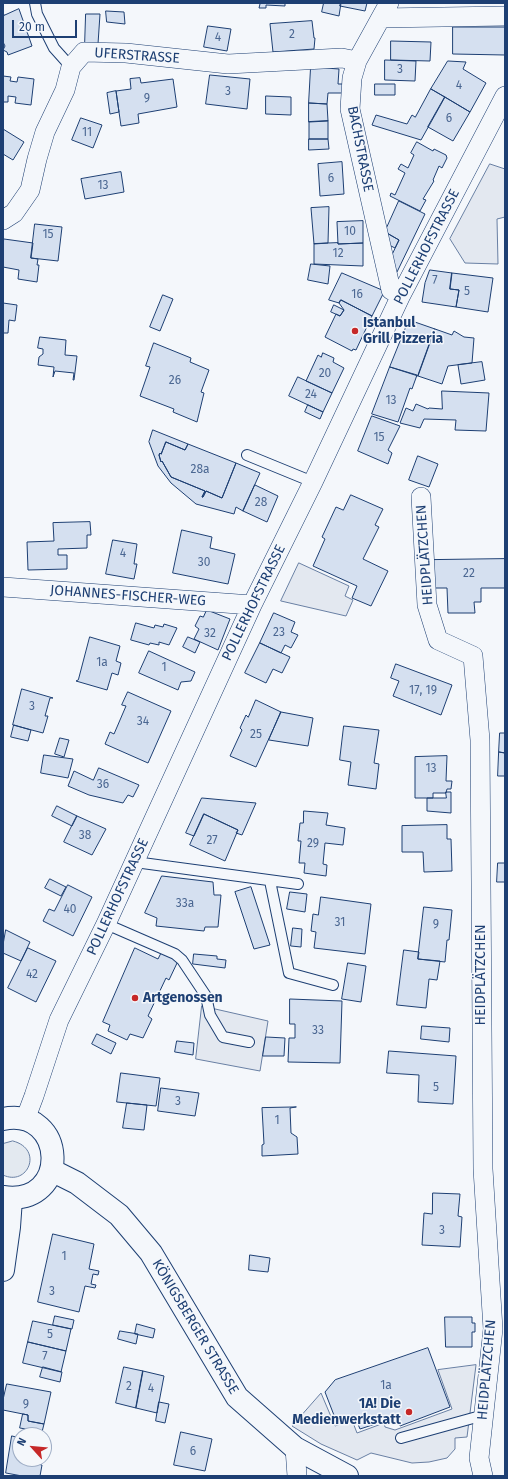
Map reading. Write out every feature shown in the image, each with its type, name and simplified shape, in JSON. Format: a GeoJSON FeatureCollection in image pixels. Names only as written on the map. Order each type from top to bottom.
{"type":"FeatureCollection","features":[{"type":"Feature","properties":{"kind":"main road"},"geometry":{"type":"LineString","coordinates":[[3,1119],[17,1118],[39,1127],[49,1140],[53,1155],[48,1179],[36,1191],[20,1198],[7,1198],[9,1227],[3,1270]]}},
{"type":"Feature","properties":{"kind":"main road","name":"KÖNIGSBERGER STRASSE"},"geometry":{"type":"LineString","coordinates":[[51,1170],[77,1183],[119,1215],[151,1253],[237,1397],[295,1448],[347,1476]]}},
{"type":"Feature","properties":{"kind":"street"},"geometry":{"type":"LineString","coordinates":[[385,11],[505,16]]}},
{"type":"Feature","properties":{"kind":"street","name":"BACHSTRASSE"},"geometry":{"type":"LineString","coordinates":[[385,11],[357,61],[352,78],[350,109],[390,290],[401,295]]}},
{"type":"Feature","properties":{"kind":"street","name":"UFERSTRASSE"},"geometry":{"type":"LineString","coordinates":[[3,220],[14,213],[30,190],[45,132],[65,90],[71,67],[84,52],[126,53],[228,64],[342,58],[357,61]]}},
{"type":"Feature","properties":{"kind":"street","name":"POLLERHOFSTRASSE"},"geometry":{"type":"LineString","coordinates":[[25,1120],[59,1020],[135,862],[252,605],[313,482],[401,295],[505,96]]}},
{"type":"Feature","properties":{"kind":"street","name":"HEIDPLÄTZCHEN"},"geometry":{"type":"LineString","coordinates":[[421,497],[427,605],[438,640],[473,656],[480,740],[483,1169],[494,1329],[479,1458],[483,1476]]}},
{"type":"Feature","properties":{"kind":"street","name":"JOHANNES-FISCHER-WEG"},"geometry":{"type":"LineString","coordinates":[[3,586],[252,605]]}},
{"type":"Feature","properties":{"kind":"street"},"geometry":{"type":"LineString","coordinates":[[295,1448],[297,1476]]}},
{"type":"Feature","properties":{"kind":"lane"},"geometry":{"type":"LineString","coordinates":[[36,3],[37,14],[54,48],[71,67]]}},
{"type":"Feature","properties":{"kind":"lane"},"geometry":{"type":"LineString","coordinates":[[247,455],[313,482]]}},
{"type":"Feature","properties":{"kind":"lane"},"geometry":{"type":"LineString","coordinates":[[135,862],[298,884]]}},
{"type":"Feature","properties":{"kind":"lane"},"geometry":{"type":"LineString","coordinates":[[270,881],[289,974],[333,985]]}},
{"type":"Feature","properties":{"kind":"lane"},"geometry":{"type":"LineString","coordinates":[[106,924],[175,954],[182,960],[206,996],[210,1015],[223,1037],[249,1042]]}},
{"type":"Feature","properties":{"kind":"lane"},"geometry":{"type":"LineString","coordinates":[[401,1438],[484,1415]]}},
{"type":"Feature","properties":{"kind":"shaded area"},"geometry":{"type":"Polygon","coordinates":[[[490,164],[505,169],[505,217],[497,219],[498,264],[465,263],[450,239],[490,164]]]}},
{"type":"Feature","properties":{"kind":"shaded area"},"geometry":{"type":"Polygon","coordinates":[[[299,563],[349,586],[345,596],[353,600],[346,616],[281,601],[299,563]]]}},
{"type":"Feature","properties":{"kind":"shaded area"},"geometry":{"type":"Polygon","coordinates":[[[202,1006],[268,1021],[260,1071],[196,1059],[202,1006]]]}},
{"type":"Feature","properties":{"kind":"shaded area"},"geometry":{"type":"Polygon","coordinates":[[[13,1141],[22,1145],[28,1151],[30,1158],[29,1166],[25,1172],[19,1176],[12,1177],[3,1175],[3,1144],[13,1141]]]}},
{"type":"Feature","properties":{"kind":"shaded area"},"geometry":{"type":"Polygon","coordinates":[[[476,1365],[467,1437],[455,1438],[455,1449],[447,1458],[429,1462],[412,1463],[371,1453],[357,1460],[321,1444],[292,1426],[321,1393],[335,1426],[352,1420],[357,1433],[384,1423],[385,1427],[395,1430],[452,1409],[438,1370],[476,1365]]]}},
{"type":"Feature","properties":{"kind":"building"},"geometry":{"type":"Polygon","coordinates":[[[251,3],[285,3],[285,6],[266,5],[266,8],[259,8],[260,4],[251,3]]]}},
{"type":"Feature","properties":{"kind":"building"},"geometry":{"type":"Polygon","coordinates":[[[324,3],[341,3],[339,16],[322,12],[324,3]]]}},
{"type":"Feature","properties":{"kind":"building"},"geometry":{"type":"Polygon","coordinates":[[[341,3],[367,3],[365,11],[340,6],[341,3]]]}},
{"type":"Feature","properties":{"kind":"building"},"geometry":{"type":"Polygon","coordinates":[[[19,9],[32,46],[8,55],[7,52],[3,50],[5,46],[3,42],[3,12],[4,15],[19,9]]]}},
{"type":"Feature","properties":{"kind":"building"},"geometry":{"type":"Polygon","coordinates":[[[106,11],[124,12],[125,24],[107,22],[106,11]]]}},
{"type":"Feature","properties":{"kind":"building"},"geometry":{"type":"Polygon","coordinates":[[[86,14],[100,14],[98,44],[85,45],[86,14]]]}},
{"type":"Feature","properties":{"kind":"building"},"geometry":{"type":"Polygon","coordinates":[[[312,21],[315,38],[314,49],[273,52],[270,24],[312,21]]]}},
{"type":"Feature","properties":{"kind":"building"},"geometry":{"type":"Polygon","coordinates":[[[208,26],[231,29],[227,51],[204,47],[208,26]]]}},
{"type":"Feature","properties":{"kind":"building"},"geometry":{"type":"Polygon","coordinates":[[[453,27],[505,27],[505,55],[453,54],[453,27]]]}},
{"type":"Feature","properties":{"kind":"building"},"geometry":{"type":"Polygon","coordinates":[[[391,41],[431,42],[430,61],[391,60],[391,41]]]}},
{"type":"Feature","properties":{"kind":"building"},"geometry":{"type":"Polygon","coordinates":[[[385,60],[416,61],[415,81],[385,80],[385,60]]]}},
{"type":"Feature","properties":{"kind":"building"},"geometry":{"type":"Polygon","coordinates":[[[448,61],[466,62],[463,69],[486,83],[470,112],[431,89],[448,61]]]}},
{"type":"Feature","properties":{"kind":"building"},"geometry":{"type":"Polygon","coordinates":[[[311,67],[339,69],[338,84],[344,84],[343,93],[328,93],[327,104],[309,103],[311,67]]]}},
{"type":"Feature","properties":{"kind":"building"},"geometry":{"type":"Polygon","coordinates":[[[210,75],[250,79],[247,109],[206,104],[210,75]]]}},
{"type":"Feature","properties":{"kind":"building"},"geometry":{"type":"Polygon","coordinates":[[[3,76],[11,77],[10,81],[17,82],[18,77],[34,79],[31,105],[15,103],[16,97],[8,96],[8,102],[3,102],[3,76]]]}},
{"type":"Feature","properties":{"kind":"building"},"geometry":{"type":"Polygon","coordinates":[[[140,78],[141,83],[173,79],[177,107],[138,114],[139,123],[121,126],[116,91],[131,89],[130,79],[140,78]]]}},
{"type":"Feature","properties":{"kind":"building"},"geometry":{"type":"Polygon","coordinates":[[[375,84],[395,84],[395,95],[375,95],[375,84]]]}},
{"type":"Feature","properties":{"kind":"building"},"geometry":{"type":"Polygon","coordinates":[[[431,89],[445,97],[421,140],[372,125],[376,115],[407,124],[412,115],[415,117],[431,89]]]}},
{"type":"Feature","properties":{"kind":"building"},"geometry":{"type":"Polygon","coordinates":[[[116,91],[119,112],[110,114],[107,93],[116,91]]]}},
{"type":"Feature","properties":{"kind":"building"},"geometry":{"type":"Polygon","coordinates":[[[266,96],[291,97],[291,115],[266,114],[266,96]]]}},
{"type":"Feature","properties":{"kind":"building"},"geometry":{"type":"Polygon","coordinates":[[[445,97],[470,112],[453,141],[428,127],[445,97]]]}},
{"type":"Feature","properties":{"kind":"building"},"geometry":{"type":"Polygon","coordinates":[[[309,103],[327,104],[328,121],[309,122],[309,103]]]}},
{"type":"Feature","properties":{"kind":"building"},"geometry":{"type":"Polygon","coordinates":[[[81,118],[102,125],[93,148],[72,140],[81,118]]]}},
{"type":"Feature","properties":{"kind":"building"},"geometry":{"type":"Polygon","coordinates":[[[328,121],[328,139],[309,139],[309,122],[328,121]]]}},
{"type":"Feature","properties":{"kind":"building"},"geometry":{"type":"Polygon","coordinates":[[[3,129],[24,142],[13,160],[3,154],[3,129]]]}},
{"type":"Feature","properties":{"kind":"building"},"geometry":{"type":"Polygon","coordinates":[[[309,139],[328,139],[329,149],[309,150],[309,139]]]}},
{"type":"Feature","properties":{"kind":"building"},"geometry":{"type":"Polygon","coordinates":[[[417,142],[433,151],[434,149],[446,155],[447,158],[442,168],[439,166],[433,180],[434,181],[423,199],[426,200],[420,211],[390,196],[391,193],[395,195],[405,173],[398,169],[401,164],[408,168],[414,155],[411,153],[417,142]]]}},
{"type":"Feature","properties":{"kind":"building"},"geometry":{"type":"Polygon","coordinates":[[[342,162],[344,194],[320,196],[318,164],[342,162]]]}},
{"type":"Feature","properties":{"kind":"building"},"geometry":{"type":"Polygon","coordinates":[[[121,172],[124,192],[85,199],[81,179],[121,172]]]}},
{"type":"Feature","properties":{"kind":"building"},"geometry":{"type":"Polygon","coordinates":[[[399,201],[425,214],[397,272],[391,270],[389,261],[399,240],[385,232],[399,201]]]}},
{"type":"Feature","properties":{"kind":"building"},"geometry":{"type":"Polygon","coordinates":[[[329,207],[328,243],[314,244],[311,208],[329,207]]]}},
{"type":"Feature","properties":{"kind":"building"},"geometry":{"type":"Polygon","coordinates":[[[363,221],[363,243],[338,244],[337,222],[363,221]]]}},
{"type":"Feature","properties":{"kind":"building"},"geometry":{"type":"Polygon","coordinates":[[[35,224],[62,227],[58,261],[31,258],[35,224]]]}},
{"type":"Feature","properties":{"kind":"building"},"geometry":{"type":"Polygon","coordinates":[[[385,232],[399,240],[395,248],[387,244],[385,232]]]}},
{"type":"Feature","properties":{"kind":"building"},"geometry":{"type":"Polygon","coordinates":[[[4,239],[33,243],[31,258],[38,259],[37,265],[39,265],[37,282],[18,279],[19,270],[3,267],[4,239]]]}},
{"type":"Feature","properties":{"kind":"building"},"geometry":{"type":"Polygon","coordinates":[[[363,243],[363,266],[314,264],[314,244],[363,243]]]}},
{"type":"Feature","properties":{"kind":"building"},"geometry":{"type":"Polygon","coordinates":[[[311,264],[330,266],[328,284],[308,280],[311,264]]]}},
{"type":"Feature","properties":{"kind":"building"},"geometry":{"type":"Polygon","coordinates":[[[430,270],[452,273],[450,289],[459,290],[456,307],[422,302],[425,283],[430,270]]]}},
{"type":"Feature","properties":{"kind":"building"},"geometry":{"type":"Polygon","coordinates":[[[342,273],[382,290],[383,294],[372,316],[341,300],[339,303],[329,300],[342,273]]]}},
{"type":"Feature","properties":{"kind":"building"},"geometry":{"type":"Polygon","coordinates":[[[452,273],[493,278],[488,312],[456,307],[459,290],[450,289],[452,273]]]}},
{"type":"Feature","properties":{"kind":"building"},"geometry":{"type":"Polygon","coordinates":[[[163,295],[173,299],[160,331],[150,327],[163,295]]]}},
{"type":"Feature","properties":{"kind":"building"},"geometry":{"type":"Polygon","coordinates":[[[341,300],[372,316],[356,350],[353,349],[352,351],[325,337],[336,314],[340,316],[344,310],[339,303],[341,300]]]}},
{"type":"Feature","properties":{"kind":"building"},"geometry":{"type":"Polygon","coordinates":[[[3,303],[17,305],[15,321],[9,320],[8,333],[3,333],[3,303]]]}},
{"type":"Feature","properties":{"kind":"building"},"geometry":{"type":"Polygon","coordinates":[[[334,305],[344,310],[340,316],[331,312],[334,305]]]}},
{"type":"Feature","properties":{"kind":"building"},"geometry":{"type":"Polygon","coordinates":[[[409,320],[435,329],[418,376],[390,367],[409,320]]]}},
{"type":"Feature","properties":{"kind":"building"},"geometry":{"type":"Polygon","coordinates":[[[435,329],[452,335],[454,331],[464,337],[474,338],[472,363],[448,366],[442,384],[418,376],[435,329]]]}},
{"type":"Feature","properties":{"kind":"building"},"geometry":{"type":"Polygon","coordinates":[[[40,337],[66,340],[65,355],[77,356],[74,380],[74,373],[55,371],[53,377],[54,367],[38,365],[39,357],[43,354],[43,349],[38,348],[40,337]]]}},
{"type":"Feature","properties":{"kind":"building"},"geometry":{"type":"Polygon","coordinates":[[[154,343],[191,358],[190,362],[209,370],[201,392],[204,393],[197,422],[173,412],[174,409],[140,396],[150,367],[146,366],[154,343]]]}},
{"type":"Feature","properties":{"kind":"building"},"geometry":{"type":"Polygon","coordinates":[[[323,353],[334,358],[333,362],[344,368],[332,393],[306,381],[318,355],[321,357],[323,353]]]}},
{"type":"Feature","properties":{"kind":"building"},"geometry":{"type":"Polygon","coordinates":[[[482,362],[485,380],[461,384],[458,365],[482,362]]]}},
{"type":"Feature","properties":{"kind":"building"},"geometry":{"type":"Polygon","coordinates":[[[390,367],[417,375],[412,389],[410,388],[398,422],[372,414],[390,367]]]}},
{"type":"Feature","properties":{"kind":"building"},"geometry":{"type":"Polygon","coordinates":[[[298,377],[332,393],[323,412],[289,396],[298,377]]]}},
{"type":"Feature","properties":{"kind":"building"},"geometry":{"type":"Polygon","coordinates":[[[442,391],[489,393],[486,431],[455,430],[456,420],[424,419],[420,428],[400,423],[406,408],[413,411],[416,404],[428,409],[442,409],[442,391]]]}},
{"type":"Feature","properties":{"kind":"building"},"geometry":{"type":"Polygon","coordinates":[[[308,405],[323,412],[320,419],[305,412],[308,405]]]}},
{"type":"Feature","properties":{"kind":"building"},"geometry":{"type":"Polygon","coordinates":[[[372,416],[400,426],[388,450],[392,453],[388,464],[358,451],[372,416]]]}},
{"type":"Feature","properties":{"kind":"building"},"geometry":{"type":"Polygon","coordinates":[[[153,430],[188,444],[185,450],[166,442],[161,454],[160,453],[159,455],[161,462],[162,461],[171,477],[205,491],[202,497],[206,491],[222,498],[236,463],[260,473],[243,511],[236,507],[234,514],[196,504],[171,483],[158,466],[149,442],[153,430]]]}},
{"type":"Feature","properties":{"kind":"building"},"geometry":{"type":"Polygon","coordinates":[[[166,442],[185,450],[188,444],[236,463],[222,498],[206,491],[202,497],[205,491],[171,477],[162,461],[161,462],[159,455],[160,453],[161,454],[166,442]]]}},
{"type":"Feature","properties":{"kind":"building"},"geometry":{"type":"Polygon","coordinates":[[[418,456],[438,464],[429,487],[409,480],[418,456]]]}},
{"type":"Feature","properties":{"kind":"building"},"geometry":{"type":"Polygon","coordinates":[[[255,485],[278,496],[267,522],[243,511],[255,485]]]}},
{"type":"Feature","properties":{"kind":"building"},"geometry":{"type":"Polygon","coordinates":[[[351,495],[383,509],[375,525],[379,527],[363,559],[388,571],[371,606],[352,598],[357,586],[313,566],[325,539],[322,537],[336,507],[343,510],[351,495]]]}},
{"type":"Feature","properties":{"kind":"building"},"geometry":{"type":"Polygon","coordinates":[[[90,522],[91,535],[87,535],[87,548],[58,549],[58,555],[67,555],[67,569],[28,570],[27,542],[54,541],[53,523],[90,522]]]}},
{"type":"Feature","properties":{"kind":"building"},"geometry":{"type":"Polygon","coordinates":[[[182,530],[212,537],[210,548],[235,554],[228,584],[173,573],[182,530]]]}},
{"type":"Feature","properties":{"kind":"building"},"geometry":{"type":"Polygon","coordinates":[[[113,540],[137,544],[134,564],[137,564],[134,579],[106,574],[113,540]]]}},
{"type":"Feature","properties":{"kind":"building"},"geometry":{"type":"Polygon","coordinates":[[[505,559],[505,588],[481,588],[481,602],[474,602],[475,613],[448,613],[447,588],[433,588],[433,560],[505,559]]]}},
{"type":"Feature","properties":{"kind":"building"},"geometry":{"type":"Polygon","coordinates":[[[207,610],[230,619],[218,650],[194,639],[199,629],[195,626],[200,616],[203,617],[207,610]]]}},
{"type":"Feature","properties":{"kind":"building"},"geometry":{"type":"Polygon","coordinates":[[[274,613],[295,622],[291,632],[298,635],[291,648],[285,645],[281,653],[260,643],[274,613]]]}},
{"type":"Feature","properties":{"kind":"building"},"geometry":{"type":"Polygon","coordinates":[[[136,623],[154,628],[155,625],[163,627],[164,624],[177,628],[169,645],[159,642],[159,645],[150,643],[149,645],[131,640],[136,623]]]}},
{"type":"Feature","properties":{"kind":"building"},"geometry":{"type":"Polygon","coordinates":[[[90,637],[120,646],[116,661],[121,663],[118,675],[112,673],[107,690],[76,681],[78,680],[90,637]]]}},
{"type":"Feature","properties":{"kind":"building"},"geometry":{"type":"Polygon","coordinates":[[[188,637],[200,642],[195,653],[183,647],[188,637]]]}},
{"type":"Feature","properties":{"kind":"building"},"geometry":{"type":"Polygon","coordinates":[[[260,643],[290,657],[282,673],[273,669],[266,683],[245,673],[260,643]]]}},
{"type":"Feature","properties":{"kind":"building"},"geometry":{"type":"Polygon","coordinates":[[[149,651],[195,672],[191,681],[181,682],[178,690],[139,673],[149,651]]]}},
{"type":"Feature","properties":{"kind":"building"},"geometry":{"type":"Polygon","coordinates":[[[396,664],[452,685],[441,715],[393,696],[399,681],[391,678],[396,664]]]}},
{"type":"Feature","properties":{"kind":"building"},"geometry":{"type":"Polygon","coordinates":[[[22,689],[53,698],[50,698],[45,716],[48,716],[43,733],[13,725],[22,689]]]}},
{"type":"Feature","properties":{"kind":"building"},"geometry":{"type":"Polygon","coordinates":[[[128,692],[171,711],[148,763],[105,744],[110,732],[114,734],[126,706],[122,705],[128,692]]]}},
{"type":"Feature","properties":{"kind":"building"},"geometry":{"type":"Polygon","coordinates":[[[256,700],[281,712],[256,767],[230,756],[242,730],[240,728],[246,715],[248,717],[256,700]]]}},
{"type":"Feature","properties":{"kind":"building"},"geometry":{"type":"Polygon","coordinates":[[[281,712],[313,718],[308,746],[269,740],[281,712]]]}},
{"type":"Feature","properties":{"kind":"building"},"geometry":{"type":"Polygon","coordinates":[[[14,725],[31,730],[28,741],[11,737],[14,725]]]}},
{"type":"Feature","properties":{"kind":"building"},"geometry":{"type":"Polygon","coordinates":[[[344,726],[379,730],[374,763],[379,764],[376,789],[348,785],[351,762],[340,760],[344,726]]]}},
{"type":"Feature","properties":{"kind":"building"},"geometry":{"type":"Polygon","coordinates":[[[500,733],[505,733],[505,753],[499,752],[500,733]]]}},
{"type":"Feature","properties":{"kind":"building"},"geometry":{"type":"Polygon","coordinates":[[[60,738],[69,740],[64,757],[55,754],[60,738]]]}},
{"type":"Feature","properties":{"kind":"building"},"geometry":{"type":"Polygon","coordinates":[[[499,752],[505,753],[505,776],[498,776],[499,752]]]}},
{"type":"Feature","properties":{"kind":"building"},"geometry":{"type":"Polygon","coordinates":[[[44,755],[73,759],[68,778],[41,773],[44,755]]]}},
{"type":"Feature","properties":{"kind":"building"},"geometry":{"type":"Polygon","coordinates":[[[447,756],[446,781],[452,781],[451,789],[447,789],[446,793],[433,793],[433,798],[415,798],[415,757],[447,756]]]}},
{"type":"Feature","properties":{"kind":"building"},"geometry":{"type":"Polygon","coordinates":[[[99,768],[139,785],[133,797],[128,795],[123,803],[89,795],[68,786],[74,771],[93,780],[99,768]]]}},
{"type":"Feature","properties":{"kind":"building"},"geometry":{"type":"Polygon","coordinates":[[[446,792],[451,792],[451,813],[427,811],[427,798],[446,798],[446,792]]]}},
{"type":"Feature","properties":{"kind":"building"},"geometry":{"type":"Polygon","coordinates":[[[202,798],[256,803],[242,835],[236,833],[238,830],[204,814],[194,836],[186,833],[202,798]]]}},
{"type":"Feature","properties":{"kind":"building"},"geometry":{"type":"Polygon","coordinates":[[[57,806],[77,816],[72,826],[52,816],[57,806]]]}},
{"type":"Feature","properties":{"kind":"building"},"geometry":{"type":"Polygon","coordinates":[[[304,811],[328,813],[326,825],[345,828],[343,845],[325,843],[323,864],[327,865],[326,876],[304,873],[305,863],[299,863],[301,841],[298,841],[300,823],[303,823],[304,811]]]}},
{"type":"Feature","properties":{"kind":"building"},"geometry":{"type":"Polygon","coordinates":[[[204,814],[238,830],[225,861],[190,845],[204,814]]]}},
{"type":"Feature","properties":{"kind":"building"},"geometry":{"type":"Polygon","coordinates":[[[77,816],[106,829],[92,855],[64,842],[77,816]]]}},
{"type":"Feature","properties":{"kind":"building"},"geometry":{"type":"Polygon","coordinates":[[[447,825],[447,839],[451,839],[452,871],[424,872],[423,852],[402,852],[402,826],[447,825]]]}},
{"type":"Feature","properties":{"kind":"building"},"geometry":{"type":"Polygon","coordinates":[[[498,863],[505,863],[505,882],[497,882],[498,863]]]}},
{"type":"Feature","properties":{"kind":"building"},"geometry":{"type":"Polygon","coordinates":[[[162,876],[213,882],[214,895],[221,895],[218,927],[205,927],[204,931],[156,926],[157,918],[145,913],[162,876]]]}},
{"type":"Feature","properties":{"kind":"building"},"geometry":{"type":"Polygon","coordinates":[[[50,879],[66,887],[61,896],[45,888],[50,879]]]}},
{"type":"Feature","properties":{"kind":"building"},"geometry":{"type":"Polygon","coordinates":[[[68,885],[92,897],[73,936],[43,921],[49,909],[54,911],[68,885]]]}},
{"type":"Feature","properties":{"kind":"building"},"geometry":{"type":"Polygon","coordinates":[[[251,887],[270,945],[254,949],[235,892],[251,887]]]}},
{"type":"Feature","properties":{"kind":"building"},"geometry":{"type":"Polygon","coordinates":[[[290,892],[307,894],[305,912],[287,909],[290,892]]]}},
{"type":"Feature","properties":{"kind":"building"},"geometry":{"type":"Polygon","coordinates":[[[321,897],[371,904],[365,954],[314,948],[316,932],[311,931],[313,914],[318,915],[321,897]]]}},
{"type":"Feature","properties":{"kind":"building"},"geometry":{"type":"Polygon","coordinates":[[[424,907],[452,910],[445,962],[418,959],[424,907]]]}},
{"type":"Feature","properties":{"kind":"building"},"geometry":{"type":"Polygon","coordinates":[[[293,928],[302,929],[301,947],[291,946],[293,928]]]}},
{"type":"Feature","properties":{"kind":"building"},"geometry":{"type":"Polygon","coordinates":[[[6,930],[30,942],[21,961],[3,953],[6,930]]]}},
{"type":"Feature","properties":{"kind":"building"},"geometry":{"type":"Polygon","coordinates":[[[28,948],[56,961],[36,1002],[8,988],[28,948]]]}},
{"type":"Feature","properties":{"kind":"building","name":"Artgenossen"},"geometry":{"type":"Polygon","coordinates":[[[135,948],[158,959],[161,953],[178,961],[169,980],[166,978],[148,1016],[152,1019],[143,1038],[130,1034],[127,1040],[108,1031],[110,1025],[103,1022],[135,948]]]}},
{"type":"Feature","properties":{"kind":"building"},"geometry":{"type":"Polygon","coordinates":[[[404,950],[419,952],[418,959],[440,961],[437,980],[429,979],[426,1008],[397,1005],[404,950]]]}},
{"type":"Feature","properties":{"kind":"building"},"geometry":{"type":"Polygon","coordinates":[[[194,954],[217,956],[217,959],[226,960],[225,968],[193,964],[194,954]]]}},
{"type":"Feature","properties":{"kind":"building"},"geometry":{"type":"Polygon","coordinates":[[[348,963],[366,966],[361,1002],[342,999],[348,963]]]}},
{"type":"Feature","properties":{"kind":"building"},"geometry":{"type":"Polygon","coordinates":[[[290,999],[342,1001],[340,1063],[288,1062],[289,1038],[295,1038],[295,1024],[290,1024],[290,999]]]}},
{"type":"Feature","properties":{"kind":"building"},"geometry":{"type":"Polygon","coordinates":[[[422,1026],[450,1028],[449,1042],[421,1039],[422,1026]]]}},
{"type":"Feature","properties":{"kind":"building"},"geometry":{"type":"Polygon","coordinates":[[[97,1034],[116,1043],[111,1054],[92,1044],[97,1034]]]}},
{"type":"Feature","properties":{"kind":"building"},"geometry":{"type":"Polygon","coordinates":[[[266,1037],[285,1038],[284,1056],[263,1056],[266,1037]]]}},
{"type":"Feature","properties":{"kind":"building"},"geometry":{"type":"Polygon","coordinates":[[[177,1041],[194,1043],[193,1055],[175,1052],[177,1041]]]}},
{"type":"Feature","properties":{"kind":"building"},"geometry":{"type":"Polygon","coordinates":[[[389,1051],[456,1056],[453,1104],[418,1102],[419,1075],[387,1073],[389,1051]]]}},
{"type":"Feature","properties":{"kind":"building"},"geometry":{"type":"Polygon","coordinates":[[[121,1073],[160,1078],[156,1106],[117,1102],[121,1073]]]}},
{"type":"Feature","properties":{"kind":"building"},"geometry":{"type":"Polygon","coordinates":[[[161,1088],[199,1093],[195,1116],[158,1111],[161,1088]]]}},
{"type":"Feature","properties":{"kind":"building"},"geometry":{"type":"Polygon","coordinates":[[[127,1103],[147,1105],[144,1130],[123,1128],[127,1103]]]}},
{"type":"Feature","properties":{"kind":"building"},"geometry":{"type":"Polygon","coordinates":[[[296,1107],[290,1108],[291,1133],[297,1137],[298,1154],[262,1156],[262,1145],[264,1144],[262,1108],[296,1107]]]}},
{"type":"Feature","properties":{"kind":"building"},"geometry":{"type":"Polygon","coordinates":[[[433,1193],[460,1194],[458,1216],[462,1217],[460,1247],[422,1245],[424,1213],[432,1214],[433,1193]]]}},
{"type":"Feature","properties":{"kind":"building"},"geometry":{"type":"Polygon","coordinates":[[[53,1234],[94,1244],[89,1269],[99,1271],[98,1275],[93,1274],[91,1284],[96,1285],[95,1288],[85,1286],[79,1312],[38,1302],[53,1234]]]}},
{"type":"Feature","properties":{"kind":"building"},"geometry":{"type":"Polygon","coordinates":[[[250,1255],[270,1258],[268,1272],[249,1270],[250,1255]]]}},
{"type":"Feature","properties":{"kind":"building"},"geometry":{"type":"Polygon","coordinates":[[[55,1316],[74,1320],[72,1329],[53,1325],[55,1316]]]}},
{"type":"Feature","properties":{"kind":"building"},"geometry":{"type":"Polygon","coordinates":[[[445,1317],[472,1317],[472,1323],[475,1323],[475,1332],[472,1332],[472,1347],[446,1347],[445,1317]]]}},
{"type":"Feature","properties":{"kind":"building"},"geometry":{"type":"Polygon","coordinates":[[[33,1321],[71,1329],[66,1351],[28,1342],[33,1321]]]}},
{"type":"Feature","properties":{"kind":"building"},"geometry":{"type":"Polygon","coordinates":[[[137,1324],[155,1329],[153,1338],[135,1334],[137,1324]]]}},
{"type":"Feature","properties":{"kind":"building"},"geometry":{"type":"Polygon","coordinates":[[[120,1331],[138,1334],[136,1344],[118,1339],[120,1331]]]}},
{"type":"Feature","properties":{"kind":"building"},"geometry":{"type":"Polygon","coordinates":[[[28,1342],[66,1351],[61,1372],[23,1363],[28,1342]]]}},
{"type":"Feature","properties":{"kind":"building"},"geometry":{"type":"Polygon","coordinates":[[[428,1348],[450,1407],[400,1426],[397,1417],[360,1429],[355,1417],[337,1423],[325,1392],[335,1380],[428,1348]]]}},
{"type":"Feature","properties":{"kind":"building"},"geometry":{"type":"Polygon","coordinates":[[[43,1367],[62,1372],[60,1382],[40,1377],[43,1367]]]}},
{"type":"Feature","properties":{"kind":"building"},"geometry":{"type":"Polygon","coordinates":[[[124,1367],[143,1371],[136,1408],[116,1403],[124,1367]]]}},
{"type":"Feature","properties":{"kind":"building"},"geometry":{"type":"Polygon","coordinates":[[[143,1371],[164,1376],[157,1413],[136,1408],[143,1371]]]}},
{"type":"Feature","properties":{"kind":"building"},"geometry":{"type":"Polygon","coordinates":[[[7,1384],[51,1392],[44,1424],[28,1421],[28,1415],[3,1410],[3,1400],[7,1384]]]}},
{"type":"Feature","properties":{"kind":"building"},"geometry":{"type":"Polygon","coordinates":[[[159,1402],[169,1404],[165,1423],[156,1421],[159,1402]]]}},
{"type":"Feature","properties":{"kind":"building"},"geometry":{"type":"Polygon","coordinates":[[[23,1414],[28,1415],[28,1421],[44,1424],[43,1427],[20,1427],[23,1414]]]}},
{"type":"Feature","properties":{"kind":"building"},"geometry":{"type":"Polygon","coordinates":[[[181,1432],[212,1439],[205,1471],[174,1465],[181,1432]]]}},
{"type":"Feature","properties":{"kind":"building"},"geometry":{"type":"Polygon","coordinates":[[[12,1436],[12,1467],[42,1467],[40,1476],[22,1476],[6,1473],[12,1436]]]}},
{"type":"Feature","properties":{"kind":"place","name":"Istanbul Grill Pizzeria"},"geometry":{"type":"Point","coordinates":[355,331]}},
{"type":"Feature","properties":{"kind":"place","name":"Artgenossen"},"geometry":{"type":"Point","coordinates":[135,998]}},
{"type":"Feature","properties":{"kind":"place","name":"1A! Die Medienwerkstatt"},"geometry":{"type":"Point","coordinates":[409,1412]}}]}
